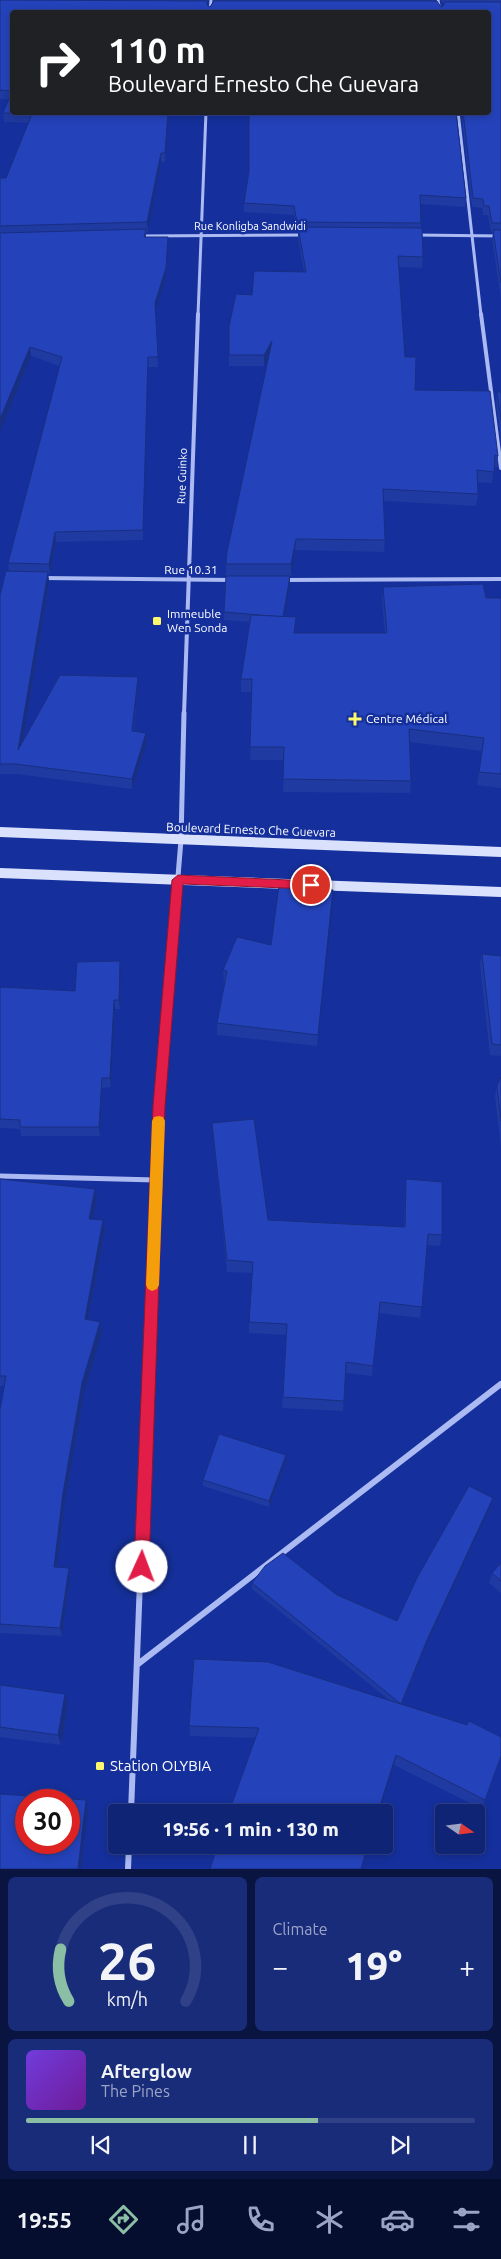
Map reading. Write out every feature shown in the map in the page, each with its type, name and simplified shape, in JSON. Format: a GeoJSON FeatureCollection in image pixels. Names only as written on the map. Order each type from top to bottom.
{"type":"FeatureCollection","features":[{"type":"Feature","properties":{"kind":"main road","name":"Boulevard Ernesto Che Guevara"},"geometry":{"type":"LineString","coordinates":[[0,832],[501,852]]}},
{"type":"Feature","properties":{"kind":"main road"},"geometry":{"type":"LineString","coordinates":[[0,873],[501,892]]}},
{"type":"Feature","properties":{"kind":"street"},"geometry":{"type":"LineString","coordinates":[[210,10],[211,0]]}},
{"type":"Feature","properties":{"kind":"street"},"geometry":{"type":"LineString","coordinates":[[438,0],[440,7]]}},
{"type":"Feature","properties":{"kind":"street"},"geometry":{"type":"LineString","coordinates":[[201,6],[220,7]]}},
{"type":"Feature","properties":{"kind":"street"},"geometry":{"type":"LineString","coordinates":[[430,7],[448,7]]}},
{"type":"Feature","properties":{"kind":"street","name":"Rue Guinko"},"geometry":{"type":"LineString","coordinates":[[131,1804],[159,1106],[181,840],[187,580],[206,115]]}},
{"type":"Feature","properties":{"kind":"street"},"geometry":{"type":"LineString","coordinates":[[458,115],[471,235],[501,468]]}},
{"type":"Feature","properties":{"kind":"street","name":"Rue Konligba Sandwidi"},"geometry":{"type":"LineString","coordinates":[[134,236],[200,234],[306,235]]}},
{"type":"Feature","properties":{"kind":"street"},"geometry":{"type":"LineString","coordinates":[[413,235],[501,236]]}},
{"type":"Feature","properties":{"kind":"street","name":"Rue 10.31"},"geometry":{"type":"LineString","coordinates":[[40,578],[236,580]]}},
{"type":"Feature","properties":{"kind":"street"},"geometry":{"type":"LineString","coordinates":[[276,580],[501,579]]}},
{"type":"Feature","properties":{"kind":"street"},"geometry":{"type":"LineString","coordinates":[[0,1176],[156,1180]]}},
{"type":"Feature","properties":{"kind":"street"},"geometry":{"type":"LineString","coordinates":[[138,1664],[501,1384]]}},
{"type":"Feature","properties":{"kind":"street"},"geometry":{"type":"LineString","coordinates":[[128,1869],[129,1854]]}},
{"type":"Feature","properties":{"kind":"building"},"geometry":{"type":"Polygon","coordinates":[[[0,0],[207,1],[207,5],[210,7],[214,1],[437,1],[441,7],[444,5],[444,2],[501,2],[501,223],[492,223],[489,206],[484,206],[483,199],[473,198],[463,115],[491,115],[491,10],[10,10],[10,91],[0,90],[0,0]]]}},
{"type":"Feature","properties":{"kind":"building"},"geometry":{"type":"Polygon","coordinates":[[[10,96],[10,113],[3,113],[10,96]]]}},
{"type":"Feature","properties":{"kind":"building"},"geometry":{"type":"Polygon","coordinates":[[[32,115],[168,115],[165,153],[161,153],[147,222],[0,226],[0,178],[6,178],[32,115]]]}},
{"type":"Feature","properties":{"kind":"building"},"geometry":{"type":"Polygon","coordinates":[[[249,115],[456,115],[466,198],[420,195],[421,223],[297,222],[294,206],[244,203],[249,171],[249,115]]]}},
{"type":"Feature","properties":{"kind":"building"},"geometry":{"type":"Polygon","coordinates":[[[298,227],[422,228],[423,257],[398,256],[405,357],[416,357],[415,390],[490,391],[498,456],[495,455],[494,472],[477,470],[478,494],[383,489],[385,540],[296,539],[291,564],[226,564],[272,341],[264,355],[229,355],[229,326],[236,294],[252,295],[254,271],[306,272],[298,227]]]}},
{"type":"Feature","properties":{"kind":"building"},"geometry":{"type":"Polygon","coordinates":[[[146,229],[144,237],[168,237],[166,268],[155,303],[158,357],[148,357],[143,530],[55,532],[49,564],[8,563],[62,357],[30,347],[0,419],[0,233],[146,229]]]}},
{"type":"Feature","properties":{"kind":"building"},"geometry":{"type":"Polygon","coordinates":[[[493,230],[501,230],[501,283],[493,230]]]}},
{"type":"Feature","properties":{"kind":"building"},"geometry":{"type":"Polygon","coordinates":[[[497,392],[501,392],[501,420],[497,392]]]}},
{"type":"Feature","properties":{"kind":"building"},"geometry":{"type":"Polygon","coordinates":[[[6,571],[48,572],[18,750],[60,675],[138,677],[132,731],[146,733],[132,779],[16,764],[0,764],[0,595],[6,571]]]}},
{"type":"Feature","properties":{"kind":"building"},"geometry":{"type":"Polygon","coordinates":[[[226,576],[290,576],[283,617],[224,612],[226,576]]]}},
{"type":"Feature","properties":{"kind":"building"},"geometry":{"type":"Polygon","coordinates":[[[483,584],[486,598],[501,598],[501,774],[479,772],[484,738],[409,729],[411,781],[283,779],[284,747],[250,747],[252,679],[241,679],[251,615],[296,617],[294,633],[387,633],[383,587],[483,584]]]}},
{"type":"Feature","properties":{"kind":"building"},"geometry":{"type":"Polygon","coordinates":[[[279,886],[333,890],[318,1035],[217,1023],[227,971],[223,970],[237,937],[271,945],[279,886]]]}},
{"type":"Feature","properties":{"kind":"building"},"geometry":{"type":"Polygon","coordinates":[[[482,954],[501,956],[501,1045],[492,1044],[482,954]]]}},
{"type":"Feature","properties":{"kind":"building"},"geometry":{"type":"Polygon","coordinates":[[[120,961],[119,1000],[114,1000],[110,1078],[102,1078],[99,1127],[20,1127],[20,1120],[0,1119],[0,987],[75,991],[77,962],[120,961]]]}},
{"type":"Feature","properties":{"kind":"building"},"geometry":{"type":"Polygon","coordinates":[[[501,1077],[501,1121],[497,1086],[501,1077]]]}},
{"type":"Feature","properties":{"kind":"building"},"geometry":{"type":"Polygon","coordinates":[[[254,1119],[268,1220],[405,1227],[406,1179],[442,1182],[442,1235],[428,1234],[422,1307],[380,1302],[373,1366],[346,1362],[344,1401],[283,1397],[287,1324],[249,1322],[253,1262],[227,1260],[212,1123],[254,1119]]]}},
{"type":"Feature","properties":{"kind":"building"},"geometry":{"type":"Polygon","coordinates":[[[0,1179],[95,1189],[89,1219],[103,1220],[85,1319],[100,1322],[82,1383],[63,1493],[54,1567],[69,1568],[60,1628],[0,1624],[0,1410],[6,1376],[0,1376],[0,1179]]]}},
{"type":"Feature","properties":{"kind":"building"},"geometry":{"type":"Polygon","coordinates":[[[219,1434],[286,1455],[269,1501],[203,1480],[219,1434]]]}},
{"type":"Feature","properties":{"kind":"building"},"geometry":{"type":"Polygon","coordinates":[[[469,1486],[493,1498],[427,1640],[401,1704],[252,1583],[265,1566],[283,1553],[337,1595],[397,1621],[418,1576],[469,1486]]]}},
{"type":"Feature","properties":{"kind":"building"},"geometry":{"type":"Polygon","coordinates":[[[501,1563],[501,1581],[492,1573],[501,1563]]]}},
{"type":"Feature","properties":{"kind":"building"},"geometry":{"type":"Polygon","coordinates":[[[194,1659],[268,1662],[467,1725],[469,1721],[501,1737],[501,1756],[485,1800],[396,1755],[381,1804],[232,1804],[259,1728],[189,1726],[194,1659]]]}},
{"type":"Feature","properties":{"kind":"building"},"geometry":{"type":"Polygon","coordinates":[[[0,1685],[65,1694],[58,1735],[0,1727],[0,1685]]]}},
{"type":"Feature","properties":{"kind":"building"},"geometry":{"type":"Polygon","coordinates":[[[0,1794],[15,1795],[15,1854],[80,1854],[78,1869],[0,1869],[0,1794]]]}},
{"type":"Feature","properties":{"kind":"building"},"geometry":{"type":"Polygon","coordinates":[[[80,1800],[86,1800],[80,1852],[80,1800]]]}},
{"type":"Feature","properties":{"kind":"building"},"geometry":{"type":"Polygon","coordinates":[[[215,1854],[365,1854],[361,1869],[210,1869],[215,1854]]]}},
{"type":"Feature","properties":{"kind":"slow traffic"},"geometry":{"type":"LineString","coordinates":[[152,1285],[159,1121]]}},
{"type":"Feature","properties":{"kind":"place","name":"Immeuble Wen Sonda"},"geometry":{"type":"Point","coordinates":[157,621]}},
{"type":"Feature","properties":{"kind":"place","name":"Centre Médical"},"geometry":{"type":"Point","coordinates":[355,719]}},
{"type":"Feature","properties":{"kind":"place","name":"Station OLYBIA"},"geometry":{"type":"Point","coordinates":[100,1766]}},
{"type":"Feature","properties":{"kind":"route"},"geometry":{"type":"LineString","coordinates":[[142,1567],[159,1106],[178,880],[311,885]]}}]}
